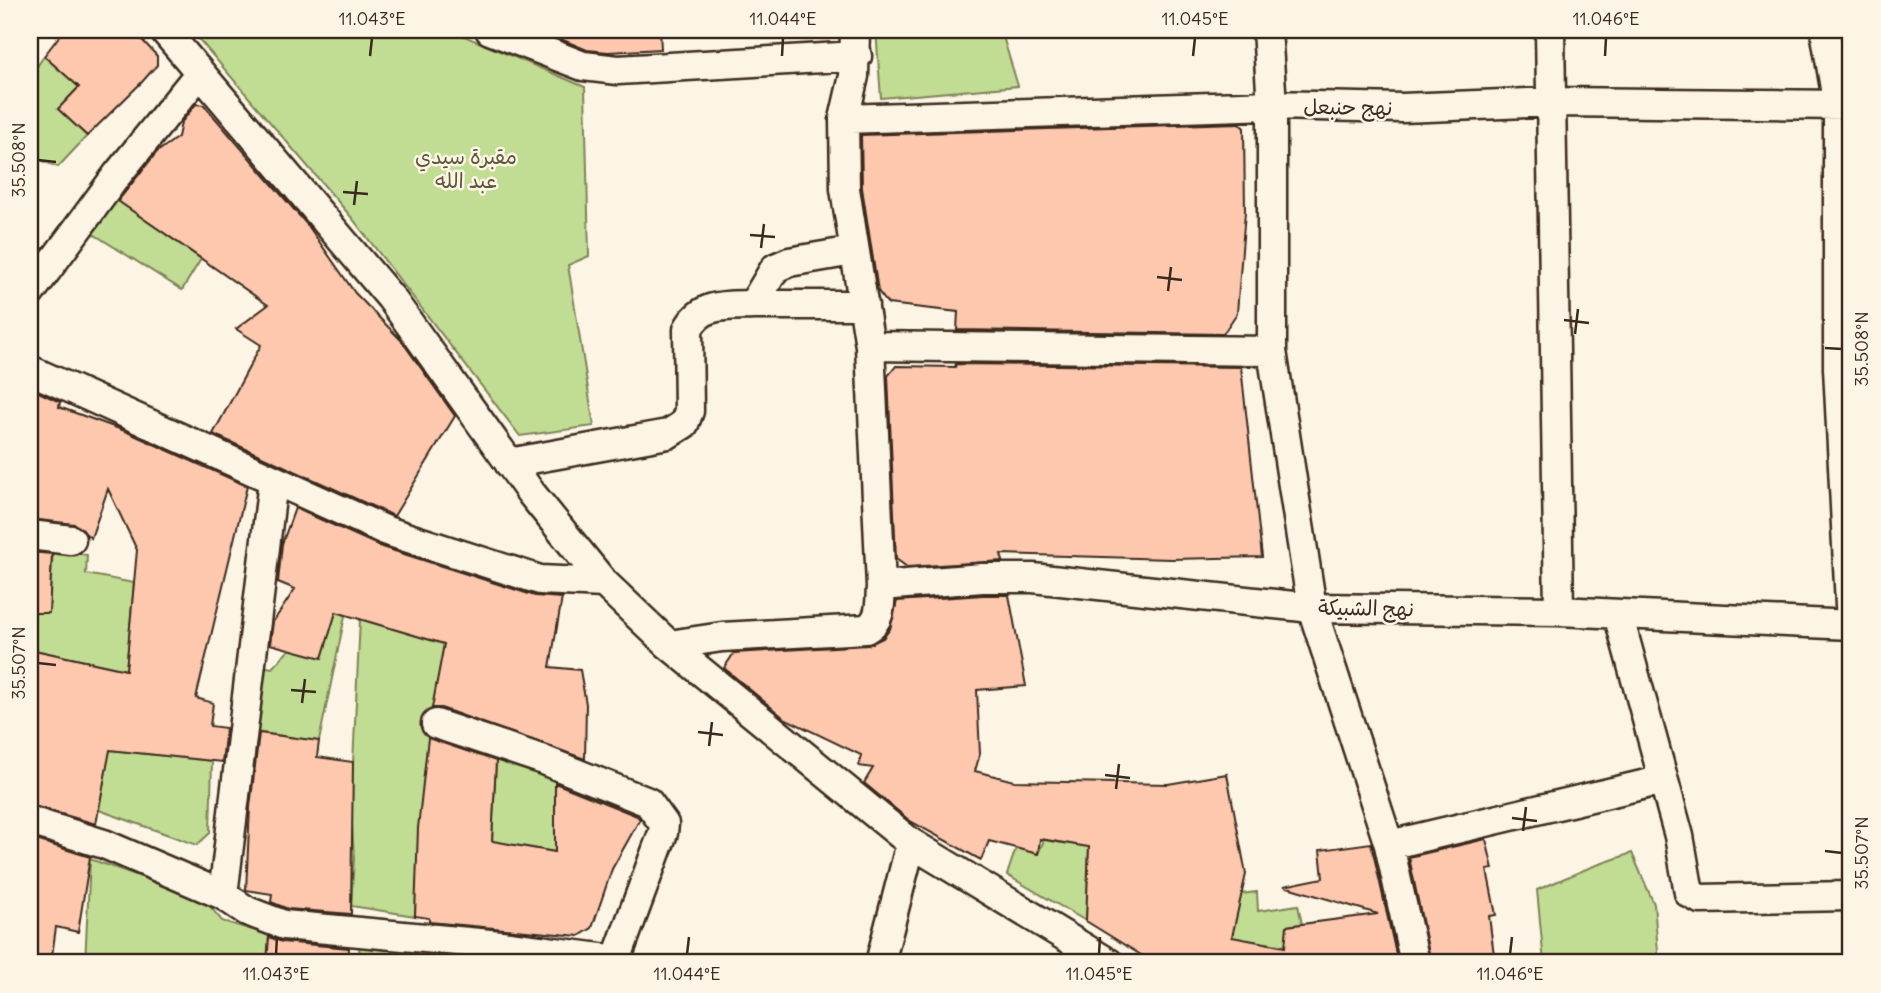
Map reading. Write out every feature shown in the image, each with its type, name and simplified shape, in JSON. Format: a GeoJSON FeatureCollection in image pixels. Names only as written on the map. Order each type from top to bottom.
{"type":"FeatureCollection","features":[{"type":"Feature","properties":{"kind":"street"},"geometry":{"type":"LineString","coordinates":[[164,30],[391,298],[509,463],[604,583],[670,645],[911,843],[1109,963]]}},
{"type":"Feature","properties":{"kind":"street"},"geometry":{"type":"LineString","coordinates":[[490,30],[583,66],[618,70],[856,43],[844,119],[845,189],[870,346],[881,586],[878,618],[874,625],[866,629],[722,637],[670,645]]}},
{"type":"Feature","properties":{"kind":"street"},"geometry":{"type":"LineString","coordinates":[[1267,30],[1272,105],[1272,351],[1312,608],[1389,845],[1415,963]]}},
{"type":"Feature","properties":{"kind":"street"},"geometry":{"type":"LineString","coordinates":[[1550,30],[1559,611]]}},
{"type":"Feature","properties":{"kind":"street"},"geometry":{"type":"LineString","coordinates":[[1825,30],[1844,106],[1838,368],[1851,625]]}},
{"type":"Feature","properties":{"kind":"street"},"geometry":{"type":"LineString","coordinates":[[30,293],[117,175],[200,74]]}},
{"type":"Feature","properties":{"kind":"street","name":"نهج حنبعل"},"geometry":{"type":"LineString","coordinates":[[844,119],[1272,105],[1402,108],[1553,102],[1844,106]]}},
{"type":"Feature","properties":{"kind":"street"},"geometry":{"type":"LineString","coordinates":[[753,305],[775,268],[789,262],[853,251]]}},
{"type":"Feature","properties":{"kind":"street"},"geometry":{"type":"LineString","coordinates":[[509,463],[668,434],[684,424],[689,411],[688,329],[694,317],[708,307],[864,305]]}},
{"type":"Feature","properties":{"kind":"street"},"geometry":{"type":"LineString","coordinates":[[870,346],[1272,351]]}},
{"type":"Feature","properties":{"kind":"street"},"geometry":{"type":"LineString","coordinates":[[30,370],[387,531],[540,580],[604,583]]}},
{"type":"Feature","properties":{"kind":"street"},"geometry":{"type":"LineString","coordinates":[[223,895],[273,481]]}},
{"type":"Feature","properties":{"kind":"street"},"geometry":{"type":"LineString","coordinates":[[30,535],[71,540]]}},
{"type":"Feature","properties":{"kind":"street","name":"نهج الشبيكة"},"geometry":{"type":"LineString","coordinates":[[881,586],[982,578],[1033,578],[1312,608],[1559,611],[1851,625]]}},
{"type":"Feature","properties":{"kind":"street"},"geometry":{"type":"LineString","coordinates":[[1618,614],[1679,835],[1689,893],[1700,899],[1851,896]]}},
{"type":"Feature","properties":{"kind":"street"},"geometry":{"type":"LineString","coordinates":[[30,821],[104,844],[223,895],[247,911],[285,925],[500,954],[622,962],[663,833],[664,824],[648,802],[538,758],[436,724]]}},
{"type":"Feature","properties":{"kind":"street"},"geometry":{"type":"LineString","coordinates":[[1389,845],[1663,780]]}},
{"type":"Feature","properties":{"kind":"street"},"geometry":{"type":"LineString","coordinates":[[880,963],[911,843]]}},
{"type":"Feature","properties":{"kind":"green space","name":"مقبرة سيدي عبد الله"},"geometry":{"type":"Polygon","coordinates":[[[191,30],[450,30],[585,87],[589,256],[568,265],[594,426],[520,436],[352,218],[191,30]]]}},
{"type":"Feature","properties":{"kind":"green space"},"geometry":{"type":"Polygon","coordinates":[[[876,30],[1001,30],[1018,86],[881,98],[876,30]]]}},
{"type":"Feature","properties":{"kind":"green space"},"geometry":{"type":"Polygon","coordinates":[[[44,56],[79,87],[58,109],[87,136],[58,167],[30,156],[30,77],[44,56]]]}},
{"type":"Feature","properties":{"kind":"green space"},"geometry":{"type":"Polygon","coordinates":[[[117,200],[201,259],[182,290],[92,233],[117,200]]]}},
{"type":"Feature","properties":{"kind":"green space"},"geometry":{"type":"Polygon","coordinates":[[[53,549],[87,555],[86,574],[134,583],[126,670],[30,649],[30,609],[49,610],[53,549]]]}},
{"type":"Feature","properties":{"kind":"green space"},"geometry":{"type":"Polygon","coordinates":[[[345,582],[351,587],[319,741],[255,732],[257,665],[272,668],[290,649],[322,657],[345,582]]]}},
{"type":"Feature","properties":{"kind":"green space"},"geometry":{"type":"Polygon","coordinates":[[[360,619],[444,644],[425,780],[415,916],[351,906],[354,858],[351,805],[360,619]]]}},
{"type":"Feature","properties":{"kind":"green space"},"geometry":{"type":"Polygon","coordinates":[[[109,750],[212,761],[210,833],[197,845],[99,810],[109,750]]]}},
{"type":"Feature","properties":{"kind":"green space"},"geometry":{"type":"Polygon","coordinates":[[[496,760],[555,779],[555,852],[492,841],[496,760]]]}},
{"type":"Feature","properties":{"kind":"green space"},"geometry":{"type":"Polygon","coordinates":[[[1044,840],[1089,847],[1086,921],[1007,875],[1016,848],[1038,854],[1044,840]]]}},
{"type":"Feature","properties":{"kind":"green space"},"geometry":{"type":"Polygon","coordinates":[[[1632,853],[1654,904],[1659,963],[1544,963],[1537,890],[1632,853]]]}},
{"type":"Feature","properties":{"kind":"green space"},"geometry":{"type":"Polygon","coordinates":[[[90,859],[204,899],[222,921],[269,935],[267,963],[85,963],[90,859]]]}},
{"type":"Feature","properties":{"kind":"green space"},"geometry":{"type":"Polygon","coordinates":[[[1257,892],[1258,911],[1298,905],[1302,924],[1287,926],[1286,946],[1247,940],[1227,957],[1241,894],[1257,892]]]}},
{"type":"Feature","properties":{"kind":"green space"},"geometry":{"type":"Polygon","coordinates":[[[359,944],[427,944],[426,963],[360,963],[359,944]]]}},
{"type":"Feature","properties":{"kind":"building"},"geometry":{"type":"Polygon","coordinates":[[[64,30],[133,30],[157,56],[157,65],[87,136],[58,109],[79,87],[44,56],[64,30]]]}},
{"type":"Feature","properties":{"kind":"building"},"geometry":{"type":"Polygon","coordinates":[[[539,30],[660,30],[661,49],[608,52],[587,50],[539,30]]]}},
{"type":"Feature","properties":{"kind":"building"},"geometry":{"type":"Polygon","coordinates":[[[196,104],[204,105],[309,227],[355,293],[401,340],[455,416],[394,516],[213,434],[261,345],[236,329],[268,305],[118,201],[157,152],[178,137],[181,123],[196,104]]]}},
{"type":"Feature","properties":{"kind":"building"},"geometry":{"type":"Polygon","coordinates":[[[1239,123],[1244,128],[1245,212],[1237,313],[1223,334],[957,330],[958,312],[888,304],[878,291],[862,188],[861,135],[1239,123]]]}},
{"type":"Feature","properties":{"kind":"building"},"geometry":{"type":"Polygon","coordinates":[[[956,364],[1241,367],[1262,557],[1171,559],[1001,554],[1003,561],[907,567],[896,559],[888,376],[896,366],[955,367],[956,364]]]}},
{"type":"Feature","properties":{"kind":"building"},"geometry":{"type":"Polygon","coordinates":[[[30,388],[60,402],[59,407],[125,431],[247,486],[196,698],[213,703],[210,726],[226,728],[222,762],[110,750],[96,824],[30,805],[30,649],[126,670],[137,550],[108,489],[91,538],[74,524],[30,519],[30,388]]]}},
{"type":"Feature","properties":{"kind":"building"},"geometry":{"type":"Polygon","coordinates":[[[295,508],[382,547],[535,596],[562,598],[550,667],[580,670],[586,704],[585,759],[441,708],[432,708],[444,644],[336,612],[322,658],[270,644],[273,622],[295,589],[278,582],[282,544],[295,508]]]}},
{"type":"Feature","properties":{"kind":"building"},"geometry":{"type":"Polygon","coordinates":[[[30,552],[52,554],[49,613],[30,613],[30,552]]]}},
{"type":"Feature","properties":{"kind":"building"},"geometry":{"type":"Polygon","coordinates":[[[1009,595],[1026,686],[977,690],[980,754],[975,771],[1014,781],[1168,784],[1227,774],[1246,874],[1232,937],[1285,947],[1287,926],[1378,914],[1284,886],[1323,878],[1320,850],[1371,843],[1398,963],[1154,963],[1086,921],[1089,847],[1040,839],[1038,854],[989,841],[981,860],[910,821],[864,783],[873,768],[859,766],[861,755],[784,718],[724,668],[734,653],[868,645],[883,638],[890,629],[897,601],[1009,595]]]}},
{"type":"Feature","properties":{"kind":"building"},"geometry":{"type":"Polygon","coordinates":[[[259,733],[319,741],[317,757],[353,762],[351,914],[288,909],[271,902],[272,894],[246,890],[250,807],[259,733]]]}},
{"type":"Feature","properties":{"kind":"building"},"geometry":{"type":"Polygon","coordinates":[[[428,738],[496,761],[492,841],[555,852],[555,783],[640,819],[612,869],[592,928],[579,936],[429,922],[429,918],[415,916],[418,828],[428,738]]]}},
{"type":"Feature","properties":{"kind":"building"},"geometry":{"type":"Polygon","coordinates":[[[30,838],[90,857],[78,932],[56,927],[51,963],[30,963],[30,838]]]}},
{"type":"Feature","properties":{"kind":"building"},"geometry":{"type":"Polygon","coordinates":[[[1486,839],[1493,869],[1487,870],[1496,915],[1489,916],[1495,963],[1431,963],[1409,857],[1486,839]]]}},
{"type":"Feature","properties":{"kind":"building"},"geometry":{"type":"Polygon","coordinates":[[[269,937],[282,942],[349,948],[348,963],[267,963],[269,937]]]}},
{"type":"Feature","properties":{"kind":"building"},"geometry":{"type":"Polygon","coordinates":[[[427,955],[488,961],[488,963],[426,963],[427,955]]]}}]}
